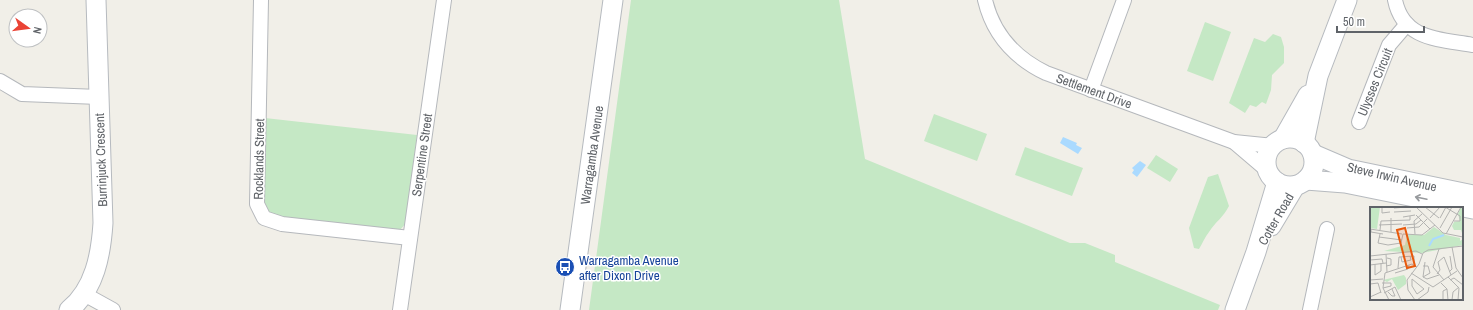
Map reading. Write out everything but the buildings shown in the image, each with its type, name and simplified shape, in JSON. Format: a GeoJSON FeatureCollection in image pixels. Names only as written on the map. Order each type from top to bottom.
{"type":"FeatureCollection","features":[{"type":"Feature","properties":{"kind":"main road","name":"Burrinjuck Crescent"},"geometry":{"type":"LineString","coordinates":[[69,310],[84,294],[98,264],[102,244],[103,223],[96,0]]}},
{"type":"Feature","properties":{"kind":"main road","name":"Warragamba Avenue"},"geometry":{"type":"LineString","coordinates":[[570,310],[613,0]]}},
{"type":"Feature","properties":{"kind":"main road"},"geometry":{"type":"LineString","coordinates":[[1318,76],[1308,148],[1313,168],[1301,183],[1289,186],[1272,177],[1267,158],[1278,143],[1318,76],[1347,0]]}},
{"type":"Feature","properties":{"kind":"main road"},"geometry":{"type":"LineString","coordinates":[[1278,143],[1298,140],[1308,148]]}},
{"type":"Feature","properties":{"kind":"main road","name":"Steve Irwin Avenue"},"geometry":{"type":"LineString","coordinates":[[1308,148],[1348,169],[1473,195]]}},
{"type":"Feature","properties":{"kind":"main road","name":"Cotter Road"},"geometry":{"type":"LineString","coordinates":[[1235,310],[1256,252],[1272,177]]}},
{"type":"Feature","properties":{"kind":"main road","name":"Steve Irwin Avenue"},"geometry":{"type":"LineString","coordinates":[[1301,183],[1345,183],[1473,209]]}},
{"type":"Feature","properties":{"kind":"main road","name":"Cotter Road"},"geometry":{"type":"LineString","coordinates":[[1256,252],[1301,183]]}},
{"type":"Feature","properties":{"kind":"street","name":"Rocklands Street"},"geometry":{"type":"LineString","coordinates":[[261,0],[257,204],[264,218],[282,224],[410,238]]}},
{"type":"Feature","properties":{"kind":"street","name":"Serpentine Street"},"geometry":{"type":"LineString","coordinates":[[400,310],[444,0]]}},
{"type":"Feature","properties":{"kind":"street","name":"Settlement Drive"},"geometry":{"type":"LineString","coordinates":[[985,0],[989,16],[995,28],[1018,56],[1031,66],[1091,90],[1234,142],[1278,143]]}},
{"type":"Feature","properties":{"kind":"street"},"geometry":{"type":"LineString","coordinates":[[1091,90],[1124,0]]}},
{"type":"Feature","properties":{"kind":"street"},"geometry":{"type":"LineString","coordinates":[[1394,0],[1397,13],[1419,34],[1473,45]]}},
{"type":"Feature","properties":{"kind":"street","name":"Ulysses Circuit"},"geometry":{"type":"LineString","coordinates":[[1359,122],[1389,45],[1407,24]]}},
{"type":"Feature","properties":{"kind":"street"},"geometry":{"type":"LineString","coordinates":[[0,81],[22,94],[99,97]]}},
{"type":"Feature","properties":{"kind":"street","name":"Settlement Drive"},"geometry":{"type":"LineString","coordinates":[[1234,142],[1272,177]]}},
{"type":"Feature","properties":{"kind":"street"},"geometry":{"type":"LineString","coordinates":[[1310,310],[1327,229]]}},
{"type":"Feature","properties":{"kind":"street"},"geometry":{"type":"LineString","coordinates":[[84,294],[113,310]]}},
{"type":"Feature","properties":{"kind":"green space"},"geometry":{"type":"Polygon","coordinates":[[[631,0],[839,0],[865,159],[1070,243],[1085,243],[1115,255],[1115,262],[1220,305],[1218,310],[589,310],[631,0]]]}},
{"type":"Feature","properties":{"kind":"green space"},"geometry":{"type":"Polygon","coordinates":[[[1205,22],[1231,32],[1213,81],[1187,71],[1205,22]]]}},
{"type":"Feature","properties":{"kind":"green space"},"geometry":{"type":"Polygon","coordinates":[[[1273,34],[1281,37],[1284,47],[1284,63],[1272,75],[1271,90],[1266,104],[1262,102],[1256,107],[1250,105],[1245,113],[1229,103],[1254,38],[1265,42],[1273,34]]]}},
{"type":"Feature","properties":{"kind":"green space"},"geometry":{"type":"Polygon","coordinates":[[[934,114],[987,134],[977,161],[924,141],[934,114]]]}},
{"type":"Feature","properties":{"kind":"green space"},"geometry":{"type":"Polygon","coordinates":[[[265,118],[417,135],[406,223],[400,230],[385,230],[276,216],[267,210],[263,201],[265,118]]]}},
{"type":"Feature","properties":{"kind":"green space"},"geometry":{"type":"Polygon","coordinates":[[[1025,147],[1083,168],[1072,196],[1015,175],[1025,147]]]}},
{"type":"Feature","properties":{"kind":"green space"},"geometry":{"type":"Polygon","coordinates":[[[1156,155],[1178,169],[1170,182],[1147,168],[1156,155]]]}},
{"type":"Feature","properties":{"kind":"green space"},"geometry":{"type":"Polygon","coordinates":[[[1218,174],[1229,206],[1214,225],[1199,249],[1194,248],[1189,228],[1208,177],[1218,174]]]}},
{"type":"Feature","properties":{"kind":"water"},"geometry":{"type":"Polygon","coordinates":[[[1063,137],[1077,143],[1076,145],[1082,148],[1078,154],[1060,143],[1063,137]]]}},
{"type":"Feature","properties":{"kind":"water"},"geometry":{"type":"Polygon","coordinates":[[[1140,161],[1146,165],[1137,177],[1132,173],[1134,170],[1132,168],[1140,161]]]}},
{"type":"Feature","properties":{"kind":"place","name":"Warragamba Avenue after Dixon Drive"},"geometry":{"type":"Point","coordinates":[565,267]}}]}
